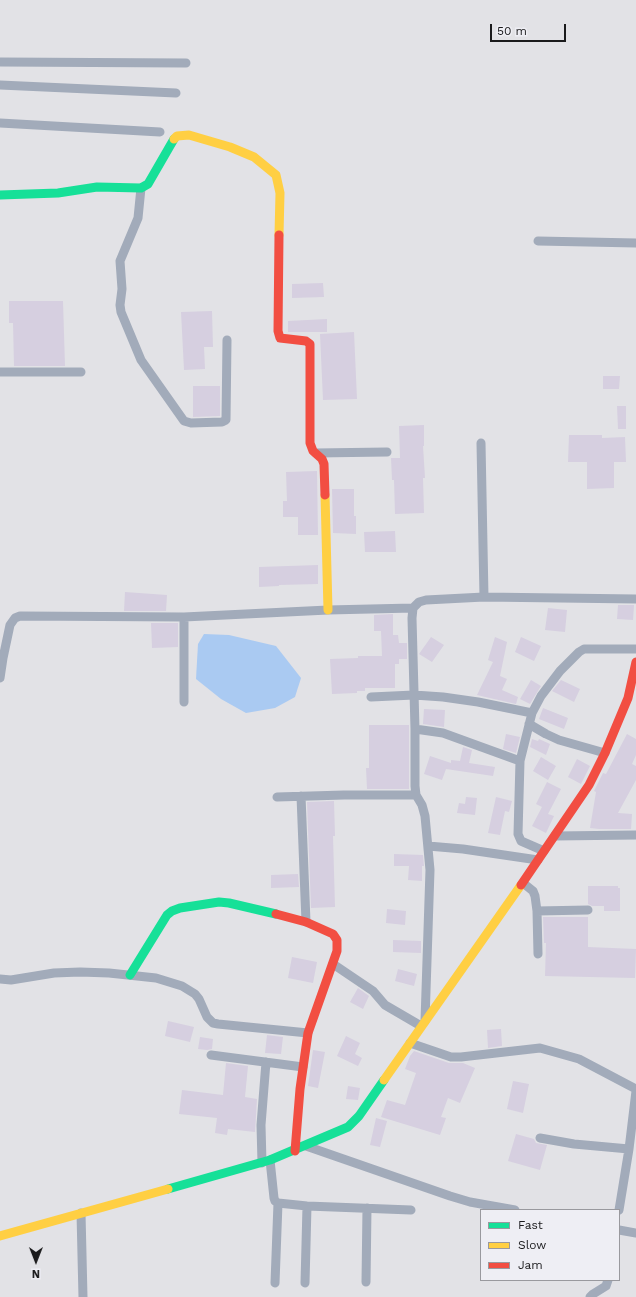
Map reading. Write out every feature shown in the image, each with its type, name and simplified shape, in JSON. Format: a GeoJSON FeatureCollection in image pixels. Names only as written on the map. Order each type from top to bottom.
{"type":"FeatureCollection","features":[{"type":"Feature","properties":{"kind":"street"},"geometry":{"type":"LineString","coordinates":[[0,62],[186,63]]}},
{"type":"Feature","properties":{"kind":"street"},"geometry":{"type":"LineString","coordinates":[[0,85],[176,93]]}},
{"type":"Feature","properties":{"kind":"street"},"geometry":{"type":"LineString","coordinates":[[0,123],[160,132]]}},
{"type":"Feature","properties":{"kind":"street"},"geometry":{"type":"LineString","coordinates":[[0,195],[58,193],[97,187],[142,188],[148,184],[172,140],[177,136],[183,135],[189,135],[236,149],[254,157],[276,175],[280,193],[278,331],[280,338],[306,341],[310,344],[310,444],[322,459],[324,464],[328,610]]}},
{"type":"Feature","properties":{"kind":"street"},"geometry":{"type":"LineString","coordinates":[[142,188],[138,218],[120,261],[122,289],[120,312],[141,360],[184,422],[222,422],[226,420],[227,340]]}},
{"type":"Feature","properties":{"kind":"street"},"geometry":{"type":"LineString","coordinates":[[538,241],[636,243]]}},
{"type":"Feature","properties":{"kind":"street"},"geometry":{"type":"LineString","coordinates":[[0,372],[81,372]]}},
{"type":"Feature","properties":{"kind":"street"},"geometry":{"type":"LineString","coordinates":[[480,443],[484,597]]}},
{"type":"Feature","properties":{"kind":"street"},"geometry":{"type":"LineString","coordinates":[[316,453],[387,452]]}},
{"type":"Feature","properties":{"kind":"street"},"geometry":{"type":"LineString","coordinates":[[423,1023],[430,878],[424,811],[416,795],[413,608],[419,602],[426,600],[484,597],[636,599]]}},
{"type":"Feature","properties":{"kind":"street"},"geometry":{"type":"LineString","coordinates":[[0,678],[10,625],[15,618],[28,616],[184,616],[413,608]]}},
{"type":"Feature","properties":{"kind":"street"},"geometry":{"type":"LineString","coordinates":[[184,616],[184,702]]}},
{"type":"Feature","properties":{"kind":"street"},"geometry":{"type":"LineString","coordinates":[[544,851],[521,841],[518,834],[520,761],[532,713],[541,696],[560,671],[574,656],[584,649],[636,649]]}},
{"type":"Feature","properties":{"kind":"street"},"geometry":{"type":"LineString","coordinates":[[0,1236],[266,1162],[340,1131],[352,1123],[359,1116],[423,1023],[524,883],[589,785],[605,753],[628,698],[636,662]]}},
{"type":"Feature","properties":{"kind":"street"},"geometry":{"type":"LineString","coordinates":[[371,697],[414,696],[460,699],[532,713]]}},
{"type":"Feature","properties":{"kind":"street"},"geometry":{"type":"LineString","coordinates":[[529,724],[559,740],[605,753]]}},
{"type":"Feature","properties":{"kind":"street"},"geometry":{"type":"LineString","coordinates":[[415,730],[443,733],[520,761]]}},
{"type":"Feature","properties":{"kind":"street"},"geometry":{"type":"LineString","coordinates":[[278,796],[416,795]]}},
{"type":"Feature","properties":{"kind":"street"},"geometry":{"type":"LineString","coordinates":[[301,796],[306,922]]}},
{"type":"Feature","properties":{"kind":"street"},"geometry":{"type":"LineString","coordinates":[[555,836],[636,835]]}},
{"type":"Feature","properties":{"kind":"street"},"geometry":{"type":"LineString","coordinates":[[428,846],[463,849],[538,860]]}},
{"type":"Feature","properties":{"kind":"street"},"geometry":{"type":"LineString","coordinates":[[524,883],[533,891],[535,896],[537,911],[538,954]]}},
{"type":"Feature","properties":{"kind":"street"},"geometry":{"type":"LineString","coordinates":[[130,975],[167,915],[172,910],[176,909],[212,903],[229,903],[306,922],[336,936],[338,945],[337,952],[308,1033],[300,1089],[295,1151]]}},
{"type":"Feature","properties":{"kind":"street"},"geometry":{"type":"LineString","coordinates":[[537,911],[588,910]]}},
{"type":"Feature","properties":{"kind":"street"},"geometry":{"type":"LineString","coordinates":[[333,964],[374,991],[385,1005],[423,1023]]}},
{"type":"Feature","properties":{"kind":"street"},"geometry":{"type":"LineString","coordinates":[[0,979],[11,980],[60,972],[102,973],[156,978],[171,982],[188,989],[195,994],[199,999],[207,1017],[213,1023],[308,1033]]}},
{"type":"Feature","properties":{"kind":"street"},"geometry":{"type":"LineString","coordinates":[[410,1043],[451,1057],[461,1058],[540,1048],[579,1058],[636,1090],[629,1149],[619,1209]]}},
{"type":"Feature","properties":{"kind":"street"},"geometry":{"type":"LineString","coordinates":[[210,1055],[303,1067]]}},
{"type":"Feature","properties":{"kind":"street"},"geometry":{"type":"LineString","coordinates":[[266,1062],[261,1124],[266,1162],[275,1201],[278,1203],[307,1206],[411,1210]]}},
{"type":"Feature","properties":{"kind":"street"},"geometry":{"type":"LineString","coordinates":[[540,1138],[574,1144],[629,1149]]}},
{"type":"Feature","properties":{"kind":"street"},"geometry":{"type":"LineString","coordinates":[[306,1146],[450,1196],[470,1202],[509,1209]]}},
{"type":"Feature","properties":{"kind":"street"},"geometry":{"type":"LineString","coordinates":[[275,1283],[278,1203]]}},
{"type":"Feature","properties":{"kind":"street"},"geometry":{"type":"LineString","coordinates":[[306,1283],[307,1206]]}},
{"type":"Feature","properties":{"kind":"street"},"geometry":{"type":"LineString","coordinates":[[366,1282],[367,1208]]}},
{"type":"Feature","properties":{"kind":"street"},"geometry":{"type":"LineString","coordinates":[[81,1213],[84,1297]]}},
{"type":"Feature","properties":{"kind":"street"},"geometry":{"type":"LineString","coordinates":[[620,1230],[636,1234]]}},
{"type":"Feature","properties":{"kind":"street"},"geometry":{"type":"LineString","coordinates":[[590,1297],[606,1286],[608,1281]]}},
{"type":"Feature","properties":{"kind":"water"},"geometry":{"type":"Polygon","coordinates":[[[204,634],[229,635],[276,646],[301,678],[295,697],[275,708],[246,713],[221,699],[196,679],[198,644],[204,634]]]}},
{"type":"Feature","properties":{"kind":"building"},"geometry":{"type":"Polygon","coordinates":[[[323,283],[324,297],[292,298],[292,284],[323,283]]]}},
{"type":"Feature","properties":{"kind":"building"},"geometry":{"type":"Polygon","coordinates":[[[9,301],[63,301],[65,366],[14,366],[13,323],[9,323],[9,301]]]}},
{"type":"Feature","properties":{"kind":"building"},"geometry":{"type":"Polygon","coordinates":[[[212,311],[213,347],[204,347],[205,369],[184,370],[181,312],[212,311]]]}},
{"type":"Feature","properties":{"kind":"building"},"geometry":{"type":"Polygon","coordinates":[[[327,319],[327,332],[288,332],[288,321],[327,319]]]}},
{"type":"Feature","properties":{"kind":"building"},"geometry":{"type":"Polygon","coordinates":[[[354,332],[357,399],[323,400],[320,334],[354,332]]]}},
{"type":"Feature","properties":{"kind":"building"},"geometry":{"type":"Polygon","coordinates":[[[603,376],[620,376],[619,389],[603,389],[603,376]]]}},
{"type":"Feature","properties":{"kind":"building"},"geometry":{"type":"Polygon","coordinates":[[[193,386],[220,386],[220,416],[193,417],[193,386]]]}},
{"type":"Feature","properties":{"kind":"building"},"geometry":{"type":"Polygon","coordinates":[[[617,406],[626,406],[626,429],[618,429],[617,406]]]}},
{"type":"Feature","properties":{"kind":"building"},"geometry":{"type":"Polygon","coordinates":[[[424,425],[424,513],[395,514],[394,480],[392,480],[391,458],[400,458],[399,426],[424,425]]]}},
{"type":"Feature","properties":{"kind":"building"},"geometry":{"type":"Polygon","coordinates":[[[569,435],[602,435],[602,438],[625,437],[626,462],[614,462],[614,488],[587,489],[587,462],[568,462],[569,435]]]}},
{"type":"Feature","properties":{"kind":"building"},"geometry":{"type":"Polygon","coordinates":[[[317,471],[318,535],[298,535],[298,517],[283,517],[283,501],[287,501],[286,472],[317,471]]]}},
{"type":"Feature","properties":{"kind":"building"},"geometry":{"type":"Polygon","coordinates":[[[332,489],[354,489],[356,534],[333,533],[332,489]]]}},
{"type":"Feature","properties":{"kind":"building"},"geometry":{"type":"Polygon","coordinates":[[[395,531],[396,552],[365,552],[364,532],[395,531]]]}},
{"type":"Feature","properties":{"kind":"building"},"geometry":{"type":"Polygon","coordinates":[[[318,565],[318,584],[259,587],[259,567],[318,565]]]}},
{"type":"Feature","properties":{"kind":"building"},"geometry":{"type":"Polygon","coordinates":[[[125,592],[167,595],[166,611],[124,611],[125,592]]]}},
{"type":"Feature","properties":{"kind":"building"},"geometry":{"type":"Polygon","coordinates":[[[618,605],[634,605],[633,620],[617,619],[618,605]]]}},
{"type":"Feature","properties":{"kind":"building"},"geometry":{"type":"Polygon","coordinates":[[[548,608],[567,610],[565,632],[545,630],[548,608]]]}},
{"type":"Feature","properties":{"kind":"building"},"geometry":{"type":"Polygon","coordinates":[[[393,614],[393,635],[398,635],[399,643],[407,643],[407,659],[399,659],[399,664],[395,664],[395,688],[365,688],[365,691],[357,691],[357,693],[332,694],[330,659],[358,658],[358,656],[382,656],[381,631],[374,631],[374,615],[393,614]]]}},
{"type":"Feature","properties":{"kind":"building"},"geometry":{"type":"Polygon","coordinates":[[[151,623],[178,623],[178,647],[152,648],[151,623]]]}},
{"type":"Feature","properties":{"kind":"building"},"geometry":{"type":"Polygon","coordinates":[[[431,637],[444,645],[432,662],[419,654],[431,637]]]}},
{"type":"Feature","properties":{"kind":"building"},"geometry":{"type":"Polygon","coordinates":[[[495,637],[507,642],[500,676],[507,679],[502,690],[518,697],[516,704],[477,695],[493,662],[488,660],[495,637]]]}},
{"type":"Feature","properties":{"kind":"building"},"geometry":{"type":"Polygon","coordinates":[[[521,637],[541,646],[534,661],[515,652],[521,637]]]}},
{"type":"Feature","properties":{"kind":"building"},"geometry":{"type":"Polygon","coordinates":[[[531,680],[541,686],[530,704],[520,699],[531,680]]]}},
{"type":"Feature","properties":{"kind":"building"},"geometry":{"type":"Polygon","coordinates":[[[561,680],[580,689],[574,702],[552,691],[561,680]]]}},
{"type":"Feature","properties":{"kind":"building"},"geometry":{"type":"Polygon","coordinates":[[[543,708],[568,718],[564,729],[539,719],[543,708]]]}},
{"type":"Feature","properties":{"kind":"building"},"geometry":{"type":"Polygon","coordinates":[[[424,709],[445,710],[444,727],[423,724],[424,709]]]}},
{"type":"Feature","properties":{"kind":"building"},"geometry":{"type":"Polygon","coordinates":[[[369,725],[409,725],[409,789],[367,789],[366,768],[369,768],[369,725]]]}},
{"type":"Feature","properties":{"kind":"building"},"geometry":{"type":"Polygon","coordinates":[[[506,734],[520,737],[516,753],[503,749],[506,734]]]}},
{"type":"Feature","properties":{"kind":"building"},"geometry":{"type":"Polygon","coordinates":[[[627,734],[636,739],[636,755],[632,764],[636,766],[636,780],[618,813],[632,814],[631,829],[590,828],[596,792],[594,791],[603,773],[606,774],[627,734]]]}},
{"type":"Feature","properties":{"kind":"building"},"geometry":{"type":"Polygon","coordinates":[[[532,739],[538,741],[539,739],[550,744],[546,755],[530,747],[532,739]]]}},
{"type":"Feature","properties":{"kind":"building"},"geometry":{"type":"Polygon","coordinates":[[[463,747],[472,750],[469,763],[495,767],[493,776],[446,769],[442,780],[424,774],[430,756],[451,763],[451,760],[460,761],[463,747]]]}},
{"type":"Feature","properties":{"kind":"building"},"geometry":{"type":"Polygon","coordinates":[[[541,757],[556,766],[548,780],[533,771],[541,757]]]}},
{"type":"Feature","properties":{"kind":"building"},"geometry":{"type":"Polygon","coordinates":[[[577,759],[590,766],[581,784],[568,777],[577,759]]]}},
{"type":"Feature","properties":{"kind":"building"},"geometry":{"type":"Polygon","coordinates":[[[547,782],[561,789],[548,814],[554,816],[546,833],[532,826],[542,807],[536,804],[547,782]]]}},
{"type":"Feature","properties":{"kind":"building"},"geometry":{"type":"Polygon","coordinates":[[[466,797],[477,798],[475,815],[457,813],[459,803],[465,804],[466,797]]]}},
{"type":"Feature","properties":{"kind":"building"},"geometry":{"type":"Polygon","coordinates":[[[496,797],[512,801],[509,812],[505,811],[500,835],[488,833],[496,797]]]}},
{"type":"Feature","properties":{"kind":"building"},"geometry":{"type":"Polygon","coordinates":[[[334,801],[335,836],[333,836],[335,907],[311,908],[307,802],[334,801]]]}},
{"type":"Feature","properties":{"kind":"building"},"geometry":{"type":"Polygon","coordinates":[[[394,854],[423,855],[424,866],[422,866],[422,881],[408,880],[409,866],[394,866],[394,854]]]}},
{"type":"Feature","properties":{"kind":"building"},"geometry":{"type":"Polygon","coordinates":[[[298,874],[299,887],[271,888],[271,875],[298,874]]]}},
{"type":"Feature","properties":{"kind":"building"},"geometry":{"type":"Polygon","coordinates":[[[588,886],[618,886],[618,888],[620,888],[620,911],[604,911],[604,906],[592,906],[588,904],[588,886]]]}},
{"type":"Feature","properties":{"kind":"building"},"geometry":{"type":"Polygon","coordinates":[[[387,909],[406,911],[405,925],[386,923],[387,909]]]}},
{"type":"Feature","properties":{"kind":"building"},"geometry":{"type":"Polygon","coordinates":[[[543,917],[588,917],[588,947],[636,949],[635,978],[545,976],[546,943],[544,943],[543,917]]]}},
{"type":"Feature","properties":{"kind":"building"},"geometry":{"type":"Polygon","coordinates":[[[393,940],[421,941],[421,953],[393,952],[393,940]]]}},
{"type":"Feature","properties":{"kind":"building"},"geometry":{"type":"Polygon","coordinates":[[[292,957],[317,962],[313,983],[288,978],[292,957]]]}},
{"type":"Feature","properties":{"kind":"building"},"geometry":{"type":"Polygon","coordinates":[[[398,969],[417,974],[414,986],[395,981],[398,969]]]}},
{"type":"Feature","properties":{"kind":"building"},"geometry":{"type":"Polygon","coordinates":[[[358,988],[369,996],[363,1009],[350,1002],[358,988]]]}},
{"type":"Feature","properties":{"kind":"building"},"geometry":{"type":"Polygon","coordinates":[[[168,1021],[194,1027],[190,1042],[165,1036],[168,1021]]]}},
{"type":"Feature","properties":{"kind":"building"},"geometry":{"type":"Polygon","coordinates":[[[501,1029],[502,1046],[488,1048],[487,1030],[501,1029]]]}},
{"type":"Feature","properties":{"kind":"building"},"geometry":{"type":"Polygon","coordinates":[[[267,1035],[283,1037],[281,1054],[265,1053],[267,1035]]]}},
{"type":"Feature","properties":{"kind":"building"},"geometry":{"type":"Polygon","coordinates":[[[346,1036],[360,1043],[355,1054],[362,1058],[358,1066],[337,1056],[346,1036]]]}},
{"type":"Feature","properties":{"kind":"building"},"geometry":{"type":"Polygon","coordinates":[[[200,1037],[213,1039],[212,1049],[198,1049],[200,1037]]]}},
{"type":"Feature","properties":{"kind":"building"},"geometry":{"type":"Polygon","coordinates":[[[313,1050],[325,1052],[318,1088],[308,1086],[313,1050]]]}},
{"type":"Feature","properties":{"kind":"building"},"geometry":{"type":"Polygon","coordinates":[[[414,1051],[449,1063],[463,1063],[475,1068],[460,1103],[448,1098],[441,1117],[446,1118],[440,1135],[381,1117],[387,1100],[405,1105],[416,1073],[405,1069],[410,1056],[414,1051]]]}},
{"type":"Feature","properties":{"kind":"building"},"geometry":{"type":"Polygon","coordinates":[[[226,1063],[248,1066],[245,1097],[257,1099],[255,1132],[228,1129],[227,1135],[215,1133],[217,1118],[179,1114],[182,1090],[223,1095],[226,1063]]]}},
{"type":"Feature","properties":{"kind":"building"},"geometry":{"type":"Polygon","coordinates":[[[513,1081],[529,1084],[523,1113],[507,1109],[513,1081]]]}},
{"type":"Feature","properties":{"kind":"building"},"geometry":{"type":"Polygon","coordinates":[[[348,1086],[360,1088],[358,1100],[346,1099],[348,1086]]]}},
{"type":"Feature","properties":{"kind":"building"},"geometry":{"type":"Polygon","coordinates":[[[376,1118],[387,1121],[380,1147],[370,1145],[376,1118]]]}},
{"type":"Feature","properties":{"kind":"building"},"geometry":{"type":"Polygon","coordinates":[[[516,1134],[534,1139],[536,1143],[547,1145],[540,1170],[508,1161],[516,1134]]]}},
{"type":"Feature","properties":{"kind":"traffic: fast"},"geometry":{"type":"LineString","coordinates":[[0,195],[58,193],[97,187],[141,188],[148,184],[174,139]]}},
{"type":"Feature","properties":{"kind":"traffic: fast"},"geometry":{"type":"LineString","coordinates":[[130,975],[167,915],[172,911],[180,908],[219,902],[276,914]]}},
{"type":"Feature","properties":{"kind":"traffic: fast"},"geometry":{"type":"LineString","coordinates":[[168,1189],[270,1160],[348,1127],[359,1116],[384,1080]]}},
{"type":"Feature","properties":{"kind":"traffic: slow"},"geometry":{"type":"LineString","coordinates":[[174,139],[177,136],[189,135],[230,147],[254,157],[276,175],[280,193],[279,235]]}},
{"type":"Feature","properties":{"kind":"traffic: slow"},"geometry":{"type":"LineString","coordinates":[[325,495],[328,610]]}},
{"type":"Feature","properties":{"kind":"traffic: slow"},"geometry":{"type":"LineString","coordinates":[[384,1080],[521,885]]}},
{"type":"Feature","properties":{"kind":"traffic: slow"},"geometry":{"type":"LineString","coordinates":[[0,1236],[168,1189]]}},
{"type":"Feature","properties":{"kind":"traffic: jam"},"geometry":{"type":"LineString","coordinates":[[279,235],[278,331],[280,338],[306,341],[310,344],[310,443],[313,451],[322,459],[324,464],[325,495]]}},
{"type":"Feature","properties":{"kind":"traffic: jam"},"geometry":{"type":"LineString","coordinates":[[521,885],[589,785],[605,753],[628,698],[636,662]]}},
{"type":"Feature","properties":{"kind":"traffic: jam"},"geometry":{"type":"LineString","coordinates":[[276,914],[306,922],[333,934],[337,940],[337,951],[308,1033],[300,1089],[295,1151]]}}]}
